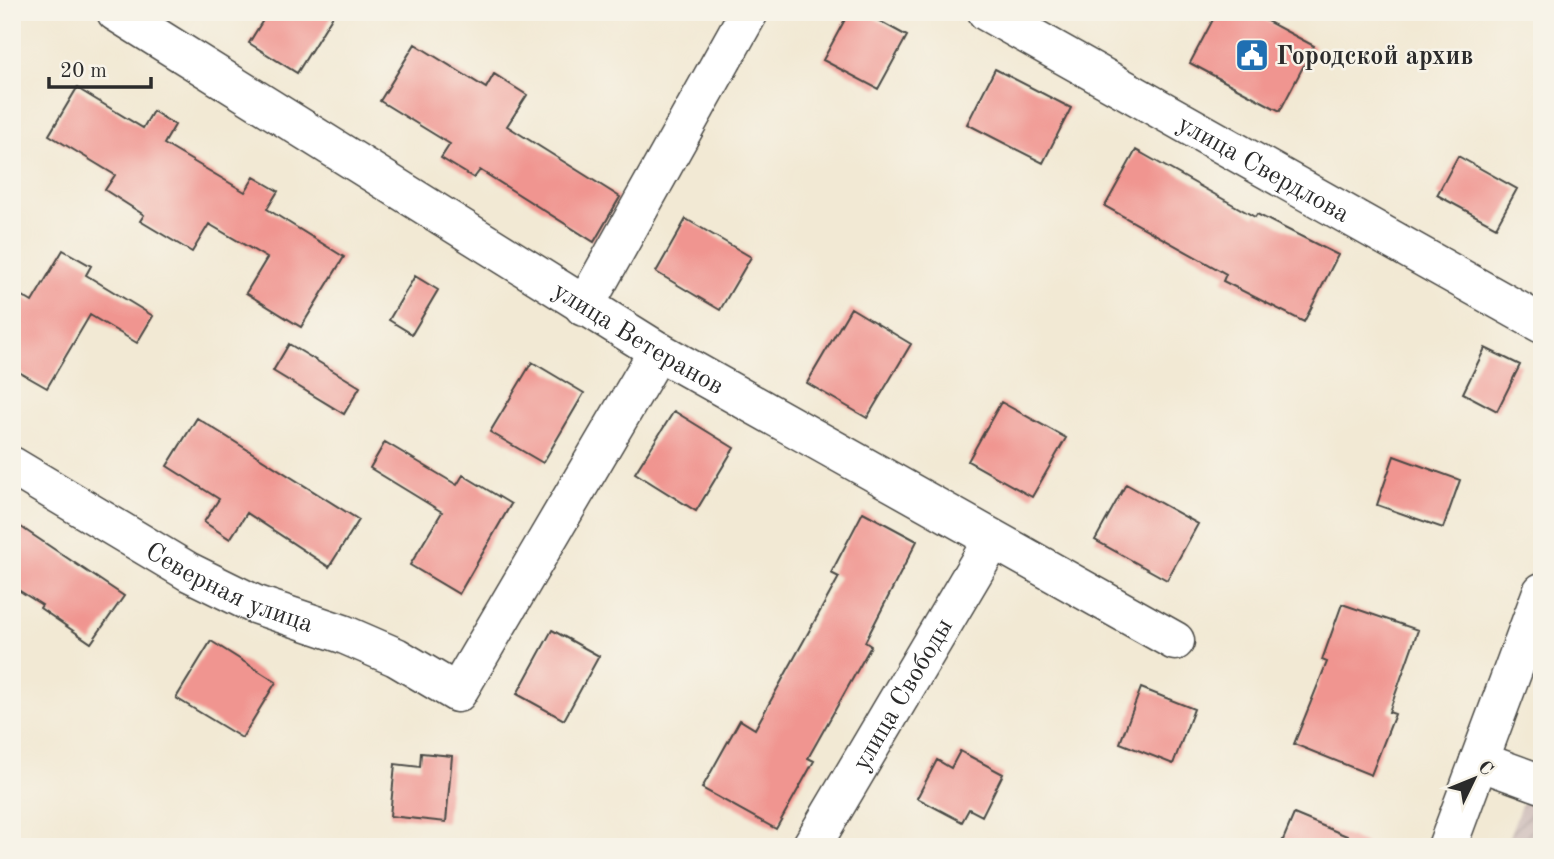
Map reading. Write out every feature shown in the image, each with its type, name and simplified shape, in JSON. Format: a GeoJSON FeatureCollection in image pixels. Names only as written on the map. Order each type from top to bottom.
{"type":"FeatureCollection","features":[{"type":"Feature","properties":{"kind":"street","name":"улица Ветеранов"},"geometry":{"type":"LineString","coordinates":[[116,12],[658,351],[992,541],[1175,641]]}},
{"type":"Feature","properties":{"kind":"street"},"geometry":{"type":"LineString","coordinates":[[584,307],[749,12]]}},
{"type":"Feature","properties":{"kind":"street","name":"улица Свердлова"},"geometry":{"type":"LineString","coordinates":[[987,12],[1542,324]]}},
{"type":"Feature","properties":{"kind":"street","name":"Северная улица"},"geometry":{"type":"LineString","coordinates":[[12,466],[188,572],[254,604],[343,634],[397,657],[457,693],[658,351]]}},
{"type":"Feature","properties":{"kind":"street","name":"улица Свободы"},"geometry":{"type":"LineString","coordinates":[[811,847],[992,541]]}},
{"type":"Feature","properties":{"kind":"street"},"geometry":{"type":"LineString","coordinates":[[1447,847],[1542,592]]}},
{"type":"Feature","properties":{"kind":"street"},"geometry":{"type":"LineString","coordinates":[[1479,761],[1542,785]]}},
{"type":"Feature","properties":{"kind":"shaded area"},"geometry":{"type":"Polygon","coordinates":[[[1542,750],[1542,847],[1505,847],[1531,780],[1542,750]]]}},
{"type":"Feature","properties":{"kind":"building"},"geometry":{"type":"Polygon","coordinates":[[[268,12],[335,12],[297,73],[249,43],[268,12]]]}},
{"type":"Feature","properties":{"kind":"building"},"geometry":{"type":"Polygon","coordinates":[[[849,12],[863,12],[907,36],[878,89],[823,60],[849,12]]]}},
{"type":"Feature","properties":{"kind":"building","name":"Городской архив"},"geometry":{"type":"Polygon","coordinates":[[[1217,12],[1250,12],[1314,46],[1280,111],[1190,63],[1217,12]]]}},
{"type":"Feature","properties":{"kind":"building"},"geometry":{"type":"Polygon","coordinates":[[[415,44],[486,88],[494,74],[527,95],[507,126],[620,197],[594,242],[480,170],[474,178],[441,158],[450,144],[380,101],[415,44]]]}},
{"type":"Feature","properties":{"kind":"building"},"geometry":{"type":"Polygon","coordinates":[[[995,69],[1071,108],[1043,163],[967,124],[995,69]]]}},
{"type":"Feature","properties":{"kind":"building"},"geometry":{"type":"Polygon","coordinates":[[[77,88],[143,128],[153,111],[175,125],[164,144],[245,192],[254,177],[278,191],[267,209],[344,257],[301,327],[246,293],[267,258],[209,224],[192,252],[140,221],[144,215],[105,190],[115,175],[49,135],[77,88]]]}},
{"type":"Feature","properties":{"kind":"building"},"geometry":{"type":"Polygon","coordinates":[[[1136,150],[1255,217],[1257,214],[1338,255],[1304,322],[1223,281],[1226,274],[1105,206],[1136,150]]]}},
{"type":"Feature","properties":{"kind":"building"},"geometry":{"type":"Polygon","coordinates":[[[1458,156],[1517,189],[1496,227],[1437,195],[1458,156]]]}},
{"type":"Feature","properties":{"kind":"building"},"geometry":{"type":"Polygon","coordinates":[[[686,219],[751,257],[720,310],[656,272],[686,219]]]}},
{"type":"Feature","properties":{"kind":"building"},"geometry":{"type":"Polygon","coordinates":[[[63,250],[91,266],[86,275],[153,316],[137,343],[90,315],[47,388],[12,368],[12,290],[32,302],[63,250]]]}},
{"type":"Feature","properties":{"kind":"building"},"geometry":{"type":"Polygon","coordinates":[[[415,276],[438,290],[412,334],[389,320],[415,276]]]}},
{"type":"Feature","properties":{"kind":"building"},"geometry":{"type":"Polygon","coordinates":[[[851,308],[911,344],[867,418],[807,383],[851,308]]]}},
{"type":"Feature","properties":{"kind":"building"},"geometry":{"type":"Polygon","coordinates":[[[289,344],[360,387],[344,414],[273,371],[289,344]]]}},
{"type":"Feature","properties":{"kind":"building"},"geometry":{"type":"Polygon","coordinates":[[[1485,348],[1520,365],[1497,411],[1463,393],[1485,348]]]}},
{"type":"Feature","properties":{"kind":"building"},"geometry":{"type":"Polygon","coordinates":[[[532,362],[584,393],[543,463],[490,432],[532,362]]]}},
{"type":"Feature","properties":{"kind":"building"},"geometry":{"type":"Polygon","coordinates":[[[1001,402],[1066,438],[1032,497],[968,461],[1001,402]]]}},
{"type":"Feature","properties":{"kind":"building"},"geometry":{"type":"Polygon","coordinates":[[[674,411],[734,448],[696,511],[635,473],[674,411]]]}},
{"type":"Feature","properties":{"kind":"building"},"geometry":{"type":"Polygon","coordinates":[[[197,418],[359,520],[329,567],[247,513],[230,539],[204,522],[219,499],[167,466],[197,418]]]}},
{"type":"Feature","properties":{"kind":"building"},"geometry":{"type":"Polygon","coordinates":[[[385,442],[457,485],[463,475],[511,504],[459,594],[410,565],[442,512],[370,468],[385,442]]]}},
{"type":"Feature","properties":{"kind":"building"},"geometry":{"type":"Polygon","coordinates":[[[1394,456],[1460,480],[1443,528],[1377,505],[1394,456]]]}},
{"type":"Feature","properties":{"kind":"building"},"geometry":{"type":"Polygon","coordinates":[[[1126,484],[1198,524],[1167,580],[1095,540],[1126,484]]]}},
{"type":"Feature","properties":{"kind":"building"},"geometry":{"type":"Polygon","coordinates":[[[863,512],[917,541],[865,642],[871,646],[808,758],[814,761],[776,829],[702,788],[740,720],[755,729],[839,577],[831,573],[863,512]]]}},
{"type":"Feature","properties":{"kind":"building"},"geometry":{"type":"Polygon","coordinates":[[[12,521],[124,596],[91,643],[40,608],[42,605],[12,586],[12,521]]]}},
{"type":"Feature","properties":{"kind":"building"},"geometry":{"type":"Polygon","coordinates":[[[1342,604],[1418,630],[1389,712],[1395,714],[1371,775],[1294,744],[1327,662],[1322,660],[1342,604]]]}},
{"type":"Feature","properties":{"kind":"building"},"geometry":{"type":"Polygon","coordinates":[[[552,630],[599,656],[564,720],[517,694],[552,630]]]}},
{"type":"Feature","properties":{"kind":"building"},"geometry":{"type":"Polygon","coordinates":[[[211,641],[276,682],[242,738],[176,698],[211,641]]]}},
{"type":"Feature","properties":{"kind":"building"},"geometry":{"type":"Polygon","coordinates":[[[1141,688],[1194,709],[1173,764],[1120,743],[1141,688]]]}},
{"type":"Feature","properties":{"kind":"building"},"geometry":{"type":"Polygon","coordinates":[[[960,751],[1003,774],[982,816],[969,809],[962,822],[917,798],[937,760],[951,768],[960,751]]]}},
{"type":"Feature","properties":{"kind":"building"},"geometry":{"type":"Polygon","coordinates":[[[421,753],[452,756],[446,822],[390,816],[395,764],[420,767],[421,753]]]}},
{"type":"Feature","properties":{"kind":"building"},"geometry":{"type":"Polygon","coordinates":[[[1294,814],[1371,846],[1371,847],[1280,847],[1294,814]]]}},
{"type":"Feature","properties":{"kind":"place","name":"Городской архив"},"geometry":{"type":"Point","coordinates":[1252,55]}}]}
